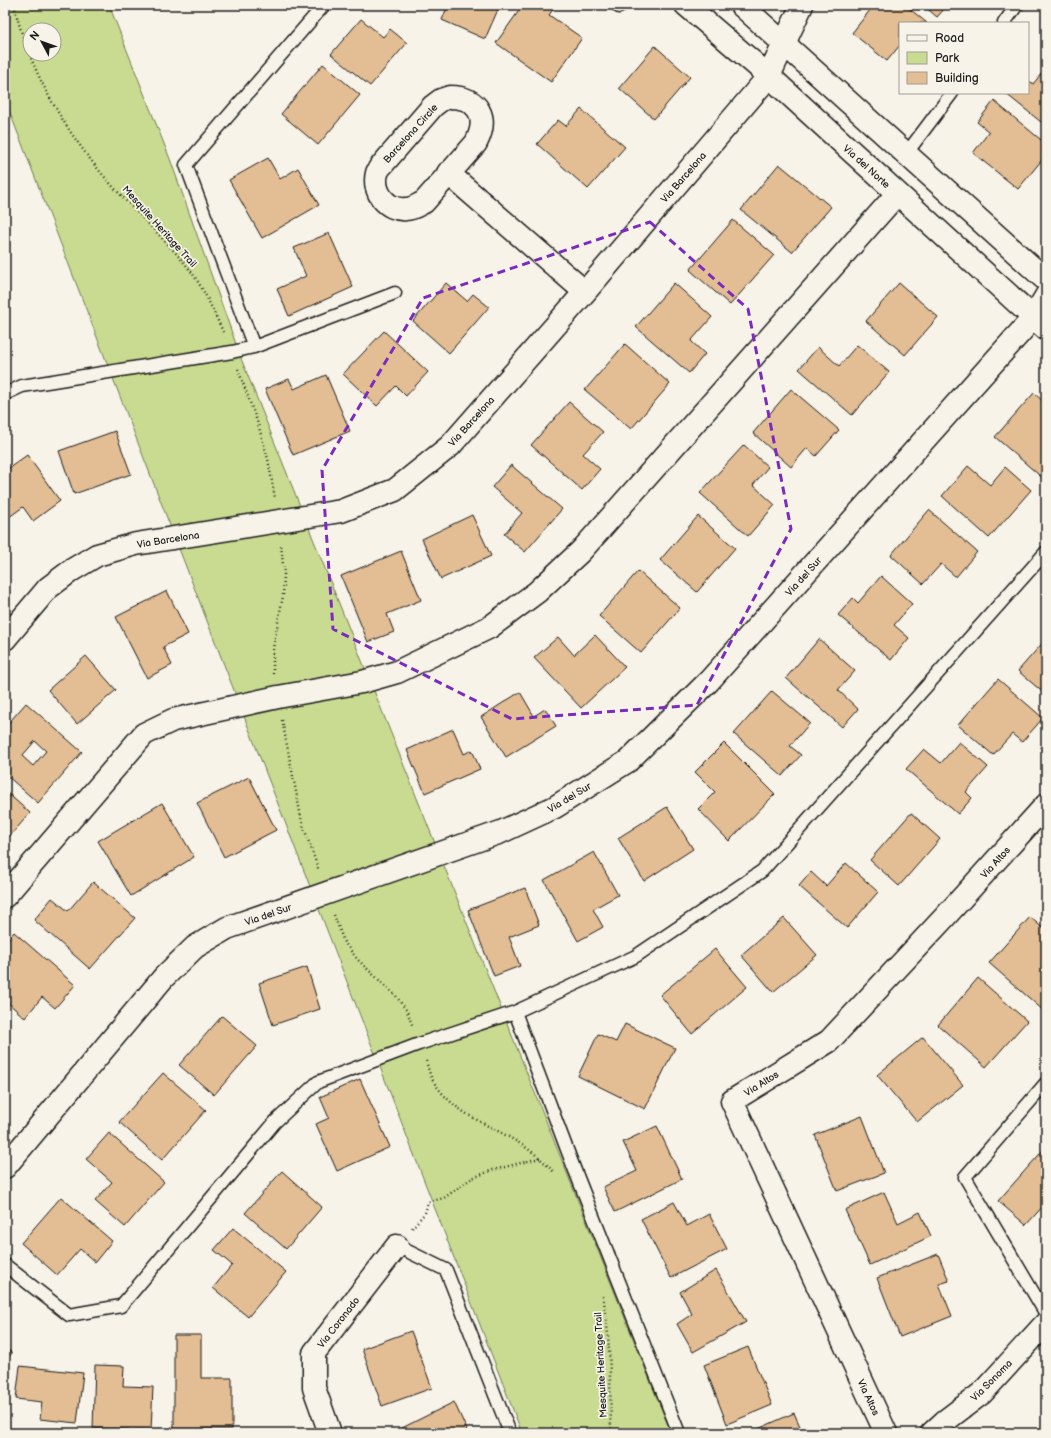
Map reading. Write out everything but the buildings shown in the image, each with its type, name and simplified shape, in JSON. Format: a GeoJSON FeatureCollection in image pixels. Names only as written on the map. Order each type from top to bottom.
{"type":"FeatureCollection","features":[{"type":"Feature","properties":{"kind":"street","name":"Via del Norte"},"geometry":{"type":"LineString","coordinates":[[686,5],[769,76],[1040,324]]}},
{"type":"Feature","properties":{"kind":"street"},"geometry":{"type":"LineString","coordinates":[[741,5],[1046,280]]}},
{"type":"Feature","properties":{"kind":"street","name":"Via Barcelona"},"geometry":{"type":"LineString","coordinates":[[5,639],[48,588],[72,570],[97,555],[136,544],[341,511],[395,490],[450,446],[585,292],[769,76],[802,5]]}},
{"type":"Feature","properties":{"kind":"street","name":"Barcelona Circle"},"geometry":{"type":"LineString","coordinates":[[450,97],[460,97],[469,100],[476,106],[481,115],[483,125],[476,143],[448,173],[424,202],[407,210],[389,206],[378,191],[376,182],[377,173],[382,165],[428,112],[441,100],[450,97]]}},
{"type":"Feature","properties":{"kind":"street"},"geometry":{"type":"LineString","coordinates":[[448,173],[585,292]]}},
{"type":"Feature","properties":{"kind":"street"},"geometry":{"type":"LineString","coordinates":[[5,896],[144,734],[173,720],[362,682],[397,672],[490,627],[537,592],[591,541],[897,194]]}},
{"type":"Feature","properties":{"kind":"street","name":"Via del Sur"},"geometry":{"type":"LineString","coordinates":[[5,1168],[164,977],[195,947],[227,928],[501,832],[555,807],[628,761],[709,681],[1040,324],[1046,296]]}},
{"type":"Feature","properties":{"kind":"street","name":"Via Altos"},"geometry":{"type":"LineString","coordinates":[[886,1433],[732,1101],[829,1041],[943,919],[1046,805]]}},
{"type":"Feature","properties":{"kind":"street","name":"Via Coronado"},"geometry":{"type":"LineString","coordinates":[[330,1433],[314,1388],[314,1353],[398,1246]]}},
{"type":"Feature","properties":{"kind":"street","name":"Via Sonoma"},"geometry":{"type":"LineString","coordinates":[[932,1433],[945,1421],[982,1393],[1046,1323]]}},
{"type":"Feature","properties":{"kind":"lane"},"geometry":{"type":"LineString","coordinates":[[254,347],[186,166],[324,5]]}},
{"type":"Feature","properties":{"kind":"lane"},"geometry":{"type":"LineString","coordinates":[[616,5],[619,8],[621,5]]}},
{"type":"Feature","properties":{"kind":"lane"},"geometry":{"type":"LineString","coordinates":[[1005,22],[1018,5]]}},
{"type":"Feature","properties":{"kind":"lane"},"geometry":{"type":"LineString","coordinates":[[906,154],[951,94]]}},
{"type":"Feature","properties":{"kind":"lane"},"geometry":{"type":"LineString","coordinates":[[5,394],[22,386],[232,352],[254,347],[395,293]]}},
{"type":"Feature","properties":{"kind":"lane"},"geometry":{"type":"LineString","coordinates":[[5,1265],[69,1315],[121,1306],[276,1122],[318,1082],[419,1044],[515,1012],[636,956],[762,871],[1046,552]]}},
{"type":"Feature","properties":{"kind":"lane"},"geometry":{"type":"LineString","coordinates":[[515,1012],[574,1168],[679,1433]]}},
{"type":"Feature","properties":{"kind":"lane"},"geometry":{"type":"LineString","coordinates":[[1046,1083],[965,1176],[1046,1314]]}},
{"type":"Feature","properties":{"kind":"lane"},"geometry":{"type":"LineString","coordinates":[[398,1246],[446,1270],[510,1433]]}},
{"type":"Feature","properties":{"kind":"path","name":"Mesquite Heritage Trail"},"geometry":{"type":"LineString","coordinates":[[14,5],[29,57],[49,98],[70,133],[94,165],[186,266],[210,304],[232,352],[258,424],[268,459],[274,495]]}},
{"type":"Feature","properties":{"kind":"path"},"geometry":{"type":"LineString","coordinates":[[335,920],[344,942],[358,960],[396,996],[407,1011],[432,1078],[445,1095],[461,1111],[521,1144],[540,1158],[557,1176]]}},
{"type":"Feature","properties":{"kind":"path"},"geometry":{"type":"LineString","coordinates":[[398,1246],[425,1212],[428,1202],[444,1198],[472,1178],[493,1170],[540,1158]]}},
{"type":"Feature","properties":{"kind":"path","name":"Mesquite Heritage Trail"},"geometry":{"type":"LineString","coordinates":[[602,1289],[607,1318],[610,1386],[610,1433]]}},
{"type":"Feature","properties":{"kind":"highlighted area"},"geometry":{"type":"Polygon","coordinates":[[[650,222],[748,309],[791,529],[697,705],[512,719],[333,629],[322,470],[423,298],[650,222]]]}},
{"type":"Feature","properties":{"kind":"green space"},"geometry":{"type":"Polygon","coordinates":[[[5,5],[109,5],[170,159],[242,361],[671,1433],[522,1433],[5,100],[5,5]]]}}]}
